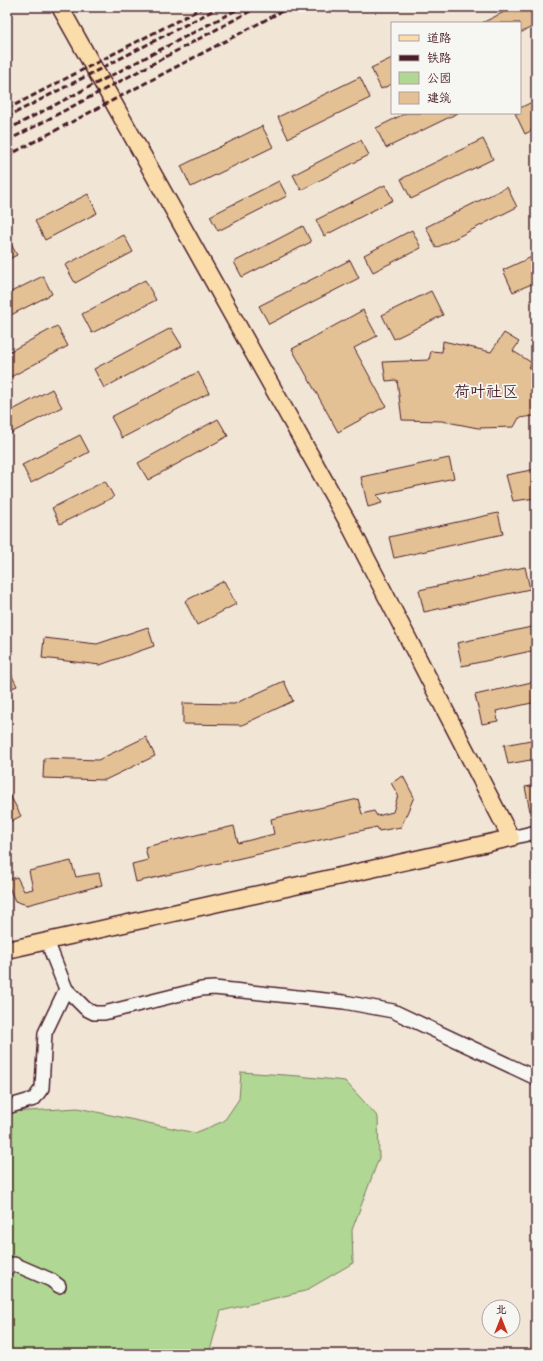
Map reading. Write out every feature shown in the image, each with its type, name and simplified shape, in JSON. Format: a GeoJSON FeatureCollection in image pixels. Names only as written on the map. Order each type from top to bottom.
{"type":"FeatureCollection","features":[{"type":"Feature","properties":{"kind":"main road"},"geometry":{"type":"LineString","coordinates":[[7,950],[511,838],[351,528],[60,7]]}},
{"type":"Feature","properties":{"kind":"street"},"geometry":{"type":"LineString","coordinates":[[511,838],[536,832]]}},
{"type":"Feature","properties":{"kind":"street"},"geometry":{"type":"LineString","coordinates":[[47,941],[66,988],[86,1009],[94,1013],[104,1013],[201,988],[214,988],[344,1002],[393,1011],[536,1078]]}},
{"type":"Feature","properties":{"kind":"street"},"geometry":{"type":"LineString","coordinates":[[7,1107],[34,1099],[42,1088],[45,1033],[66,988]]}},
{"type":"Feature","properties":{"kind":"street"},"geometry":{"type":"LineString","coordinates":[[7,1268],[14,1264],[51,1280],[59,1286]]}},
{"type":"Feature","properties":{"kind":"green space"},"geometry":{"type":"Polygon","coordinates":[[[241,1072],[345,1081],[378,1117],[379,1158],[352,1230],[353,1263],[305,1291],[221,1311],[209,1354],[7,1354],[7,1114],[11,1112],[78,1108],[195,1133],[224,1121],[239,1099],[241,1072]]]}},
{"type":"Feature","properties":{"kind":"building"},"geometry":{"type":"Polygon","coordinates":[[[514,7],[536,7],[536,25],[521,32],[521,22],[484,22],[514,7]]]}},
{"type":"Feature","properties":{"kind":"building"},"geometry":{"type":"Polygon","coordinates":[[[391,58],[391,84],[381,89],[371,68],[391,58]]]}},
{"type":"Feature","properties":{"kind":"building"},"geometry":{"type":"Polygon","coordinates":[[[360,77],[370,98],[288,138],[278,117],[360,77]]]}},
{"type":"Feature","properties":{"kind":"building"},"geometry":{"type":"Polygon","coordinates":[[[536,100],[536,128],[525,134],[515,114],[521,114],[521,108],[536,100]]]}},
{"type":"Feature","properties":{"kind":"building"},"geometry":{"type":"Polygon","coordinates":[[[404,114],[456,114],[386,148],[376,128],[404,114]]]}},
{"type":"Feature","properties":{"kind":"building"},"geometry":{"type":"Polygon","coordinates":[[[262,126],[273,147],[191,187],[181,166],[262,126]]]}},
{"type":"Feature","properties":{"kind":"building"},"geometry":{"type":"Polygon","coordinates":[[[483,139],[493,159],[411,199],[401,179],[483,139]]]}},
{"type":"Feature","properties":{"kind":"building"},"geometry":{"type":"Polygon","coordinates":[[[361,140],[369,155],[301,190],[293,175],[361,140]]]}},
{"type":"Feature","properties":{"kind":"building"},"geometry":{"type":"Polygon","coordinates":[[[279,181],[287,196],[218,231],[210,216],[279,181]]]}},
{"type":"Feature","properties":{"kind":"building"},"geometry":{"type":"Polygon","coordinates":[[[385,185],[393,200],[324,236],[316,220],[385,185]]]}},
{"type":"Feature","properties":{"kind":"building"},"geometry":{"type":"Polygon","coordinates":[[[507,187],[517,207],[436,248],[426,227],[507,187]]]}},
{"type":"Feature","properties":{"kind":"building"},"geometry":{"type":"Polygon","coordinates":[[[88,194],[97,213],[45,240],[35,221],[88,194]]]}},
{"type":"Feature","properties":{"kind":"building"},"geometry":{"type":"Polygon","coordinates":[[[303,226],[311,242],[242,277],[234,262],[303,226]]]}},
{"type":"Feature","properties":{"kind":"building"},"geometry":{"type":"Polygon","coordinates":[[[412,230],[421,248],[373,272],[364,255],[412,230]]]}},
{"type":"Feature","properties":{"kind":"building"},"geometry":{"type":"Polygon","coordinates":[[[124,235],[133,252],[75,283],[65,265],[124,235]]]}},
{"type":"Feature","properties":{"kind":"building"},"geometry":{"type":"Polygon","coordinates":[[[7,237],[17,255],[7,260],[7,237]]]}},
{"type":"Feature","properties":{"kind":"building"},"geometry":{"type":"Polygon","coordinates":[[[536,255],[536,282],[513,292],[503,270],[536,255]]]}},
{"type":"Feature","properties":{"kind":"building"},"geometry":{"type":"Polygon","coordinates":[[[350,260],[359,278],[269,324],[259,306],[350,260]]]}},
{"type":"Feature","properties":{"kind":"building"},"geometry":{"type":"Polygon","coordinates":[[[43,276],[52,294],[7,317],[7,294],[43,276]]]}},
{"type":"Feature","properties":{"kind":"building"},"geometry":{"type":"Polygon","coordinates":[[[145,280],[156,300],[92,333],[82,314],[145,280]]]}},
{"type":"Feature","properties":{"kind":"building"},"geometry":{"type":"Polygon","coordinates":[[[431,291],[443,315],[394,339],[382,315],[431,291]]]}},
{"type":"Feature","properties":{"kind":"building"},"geometry":{"type":"Polygon","coordinates":[[[363,310],[377,336],[354,348],[386,406],[338,432],[292,349],[363,310]]]}},
{"type":"Feature","properties":{"kind":"building"},"geometry":{"type":"Polygon","coordinates":[[[57,326],[68,346],[7,379],[7,353],[57,326]]]}},
{"type":"Feature","properties":{"kind":"building"},"geometry":{"type":"Polygon","coordinates":[[[171,328],[182,346],[104,388],[94,369],[171,328]]]}},
{"type":"Feature","properties":{"kind":"building"},"geometry":{"type":"Polygon","coordinates":[[[504,333],[519,342],[513,351],[532,363],[529,367],[536,371],[534,416],[519,418],[514,427],[478,428],[442,421],[402,420],[397,380],[386,381],[383,362],[429,360],[431,351],[442,352],[443,341],[491,352],[504,333]]]}},
{"type":"Feature","properties":{"kind":"building"},"geometry":{"type":"Polygon","coordinates":[[[198,372],[209,393],[122,438],[111,417],[198,372]]]}},
{"type":"Feature","properties":{"kind":"building"},"geometry":{"type":"Polygon","coordinates":[[[52,389],[62,407],[7,435],[7,413],[52,389]]]}},
{"type":"Feature","properties":{"kind":"building"},"geometry":{"type":"Polygon","coordinates":[[[218,419],[228,436],[148,480],[138,463],[218,419]]]}},
{"type":"Feature","properties":{"kind":"building"},"geometry":{"type":"Polygon","coordinates":[[[80,435],[89,452],[31,483],[22,465],[80,435]]]}},
{"type":"Feature","properties":{"kind":"building"},"geometry":{"type":"Polygon","coordinates":[[[449,458],[454,478],[377,495],[382,503],[368,507],[361,477],[449,458]]]}},
{"type":"Feature","properties":{"kind":"building"},"geometry":{"type":"Polygon","coordinates":[[[536,469],[536,498],[513,501],[506,475],[536,469]]]}},
{"type":"Feature","properties":{"kind":"building"},"geometry":{"type":"Polygon","coordinates":[[[105,481],[114,497],[60,524],[52,508],[105,481]]]}},
{"type":"Feature","properties":{"kind":"building"},"geometry":{"type":"Polygon","coordinates":[[[498,513],[503,534],[394,558],[389,537],[498,513]]]}},
{"type":"Feature","properties":{"kind":"building"},"geometry":{"type":"Polygon","coordinates":[[[525,567],[530,589],[424,612],[419,590],[525,567]]]}},
{"type":"Feature","properties":{"kind":"building"},"geometry":{"type":"Polygon","coordinates":[[[224,581],[236,604],[197,625],[185,601],[224,581]]]}},
{"type":"Feature","properties":{"kind":"building"},"geometry":{"type":"Polygon","coordinates":[[[536,626],[536,650],[462,666],[457,643],[536,626]]]}},
{"type":"Feature","properties":{"kind":"building"},"geometry":{"type":"Polygon","coordinates":[[[148,627],[154,646],[100,665],[42,658],[44,638],[97,644],[148,627]]]}},
{"type":"Feature","properties":{"kind":"building"},"geometry":{"type":"Polygon","coordinates":[[[7,666],[17,686],[7,690],[7,666]]]}},
{"type":"Feature","properties":{"kind":"building"},"geometry":{"type":"Polygon","coordinates":[[[284,681],[293,701],[242,725],[183,724],[183,703],[234,704],[284,681]]]}},
{"type":"Feature","properties":{"kind":"building"},"geometry":{"type":"Polygon","coordinates":[[[536,681],[536,702],[496,711],[498,721],[482,724],[475,695],[536,681]]]}},
{"type":"Feature","properties":{"kind":"building"},"geometry":{"type":"Polygon","coordinates":[[[146,737],[155,756],[105,780],[43,778],[44,758],[98,760],[146,737]]]}},
{"type":"Feature","properties":{"kind":"building"},"geometry":{"type":"Polygon","coordinates":[[[536,739],[536,759],[508,764],[504,745],[536,739]]]}},
{"type":"Feature","properties":{"kind":"building"},"geometry":{"type":"Polygon","coordinates":[[[403,776],[414,797],[401,827],[379,831],[377,827],[136,882],[132,864],[148,860],[145,847],[234,826],[238,843],[274,834],[271,819],[358,799],[362,814],[374,811],[377,816],[393,812],[398,795],[391,783],[403,776]]]}},
{"type":"Feature","properties":{"kind":"building"},"geometry":{"type":"Polygon","coordinates":[[[536,785],[536,810],[530,811],[525,787],[536,785]]]}},
{"type":"Feature","properties":{"kind":"building"},"geometry":{"type":"Polygon","coordinates":[[[10,795],[21,816],[7,823],[7,797],[10,795]]]}},
{"type":"Feature","properties":{"kind":"building"},"geometry":{"type":"Polygon","coordinates":[[[71,861],[76,877],[99,873],[102,885],[27,905],[15,901],[7,880],[17,877],[24,891],[33,889],[29,871],[71,861]]]}},
{"type":"Feature","properties":{"kind":"railway"},"geometry":{"type":"LineString","coordinates":[[7,109],[204,7]]}},
{"type":"Feature","properties":{"kind":"railway"},"geometry":{"type":"LineString","coordinates":[[7,117],[220,7]]}},
{"type":"Feature","properties":{"kind":"railway"},"geometry":{"type":"LineString","coordinates":[[7,130],[242,7]]}},
{"type":"Feature","properties":{"kind":"railway"},"geometry":{"type":"LineString","coordinates":[[7,141],[258,7]]}},
{"type":"Feature","properties":{"kind":"railway"},"geometry":{"type":"LineString","coordinates":[[7,156],[290,7]]}},
{"type":"Feature","properties":{"kind":"district","name":"荷叶社区"},"geometry":{"type":"Point","coordinates":[486,392]}}]}
